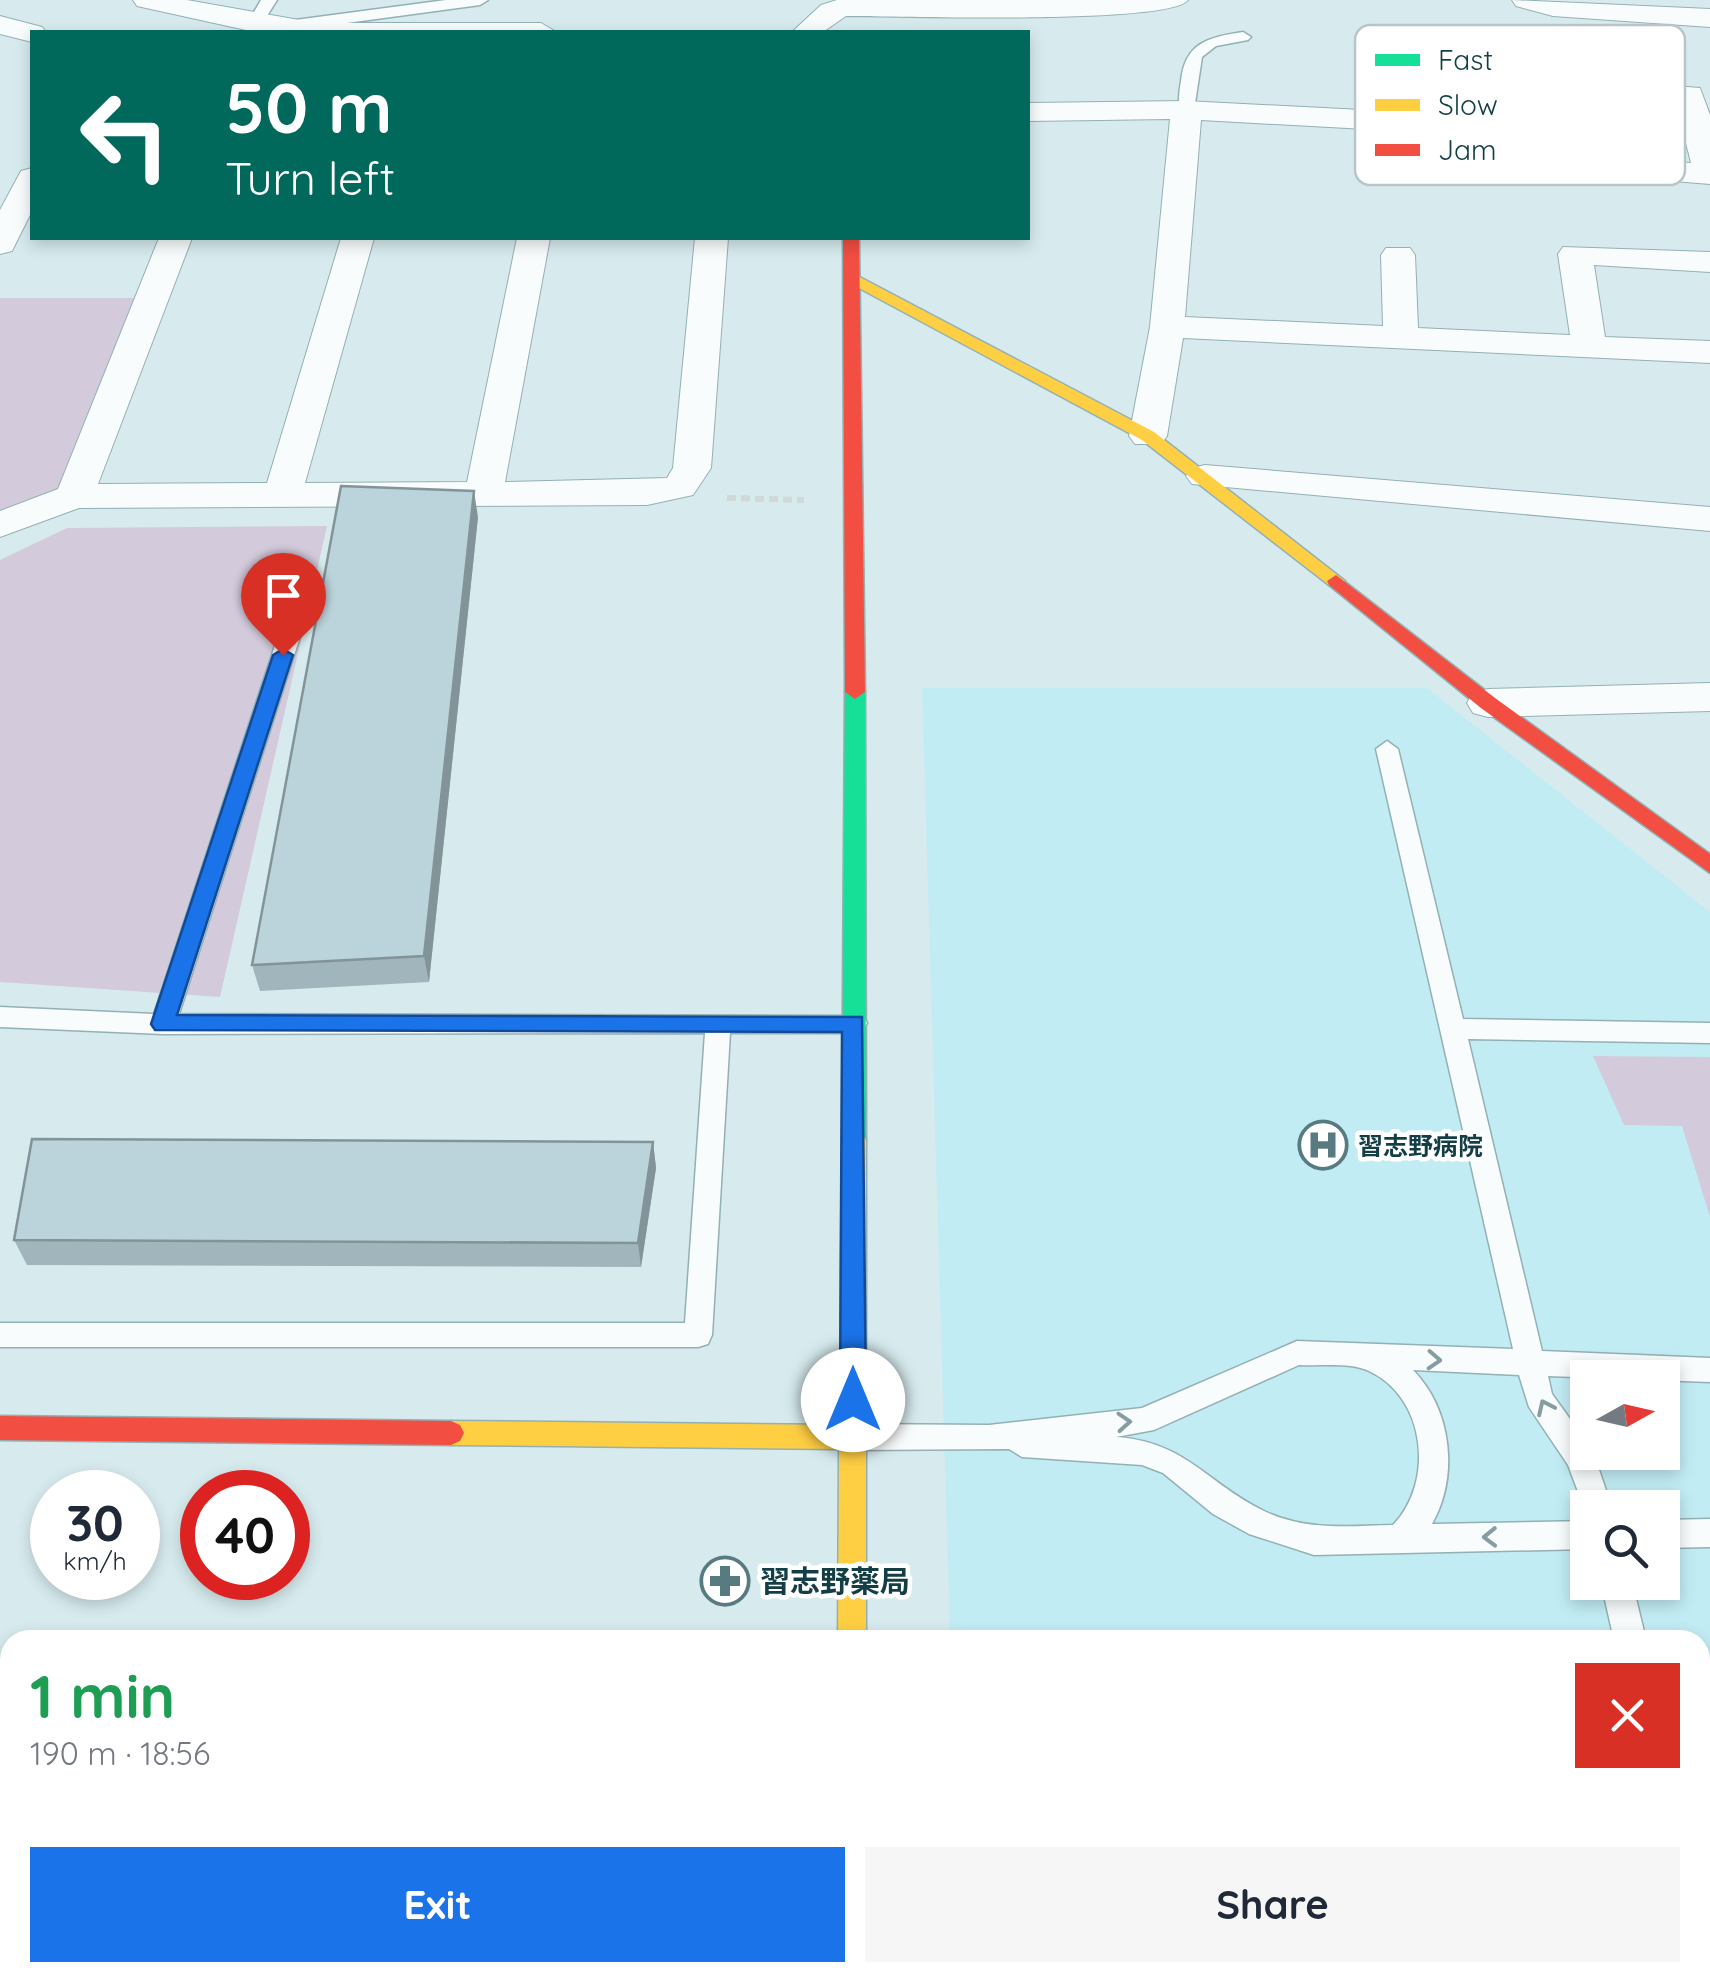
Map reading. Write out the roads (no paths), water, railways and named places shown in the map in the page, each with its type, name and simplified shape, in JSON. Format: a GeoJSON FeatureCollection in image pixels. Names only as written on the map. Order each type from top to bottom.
{"type":"FeatureCollection","features":[{"type":"Feature","properties":{"kind":"street"},"geometry":{"type":"LineString","coordinates":[[0,5],[6,0]]}},
{"type":"Feature","properties":{"kind":"street"},"geometry":{"type":"LineString","coordinates":[[147,0],[266,17],[505,30]]}},
{"type":"Feature","properties":{"kind":"street"},"geometry":{"type":"LineString","coordinates":[[808,30],[830,11],[844,7],[1086,8],[1174,0]]}},
{"type":"Feature","properties":{"kind":"street"},"geometry":{"type":"LineString","coordinates":[[1526,0],[1553,7],[1710,18]]}},
{"type":"Feature","properties":{"kind":"street"},"geometry":{"type":"LineString","coordinates":[[0,25],[30,32]]}},
{"type":"Feature","properties":{"kind":"street"},"geometry":{"type":"LineString","coordinates":[[1685,94],[1689,94],[1704,129],[1710,173],[1685,171]]}},
{"type":"Feature","properties":{"kind":"street"},"geometry":{"type":"LineString","coordinates":[[1148,436],[1167,327],[1186,110]]}},
{"type":"Feature","properties":{"kind":"street"},"geometry":{"type":"LineString","coordinates":[[1030,112],[1186,110],[1355,119]]}},
{"type":"Feature","properties":{"kind":"street"},"geometry":{"type":"LineString","coordinates":[[0,244],[30,182]]}},
{"type":"Feature","properties":{"kind":"street"},"geometry":{"type":"LineString","coordinates":[[74,496],[174,240]]}},
{"type":"Feature","properties":{"kind":"street"},"geometry":{"type":"LineString","coordinates":[[282,496],[356,240]]}},
{"type":"Feature","properties":{"kind":"street"},"geometry":{"type":"LineString","coordinates":[[484,495],[534,240]]}},
{"type":"Feature","properties":{"kind":"street"},"geometry":{"type":"LineString","coordinates":[[0,525],[74,496],[648,493],[680,487],[692,468],[712,240]]}},
{"type":"Feature","properties":{"kind":"street"},"geometry":{"type":"LineString","coordinates":[[850,240],[856,498],[852,1630]]}},
{"type":"Feature","properties":{"kind":"street"},"geometry":{"type":"LineString","coordinates":[[1588,346],[1575,254],[1710,262]]}},
{"type":"Feature","properties":{"kind":"street"},"geometry":{"type":"LineString","coordinates":[[1398,256],[1401,340]]}},
{"type":"Feature","properties":{"kind":"street"},"geometry":{"type":"LineString","coordinates":[[852,278],[1148,436],[1205,476],[1488,703],[1709,863]]}},
{"type":"Feature","properties":{"kind":"street"},"geometry":{"type":"LineString","coordinates":[[1167,327],[1710,352]]}},
{"type":"Feature","properties":{"kind":"street"},"geometry":{"type":"LineString","coordinates":[[1205,476],[1710,519]]}},
{"type":"Feature","properties":{"kind":"street"},"geometry":{"type":"LineString","coordinates":[[1488,703],[1710,697]]}},
{"type":"Feature","properties":{"kind":"street"},"geometry":{"type":"LineString","coordinates":[[0,1428],[852,1437]]}},
{"type":"Feature","properties":{"kind":"lane"},"geometry":{"type":"LineString","coordinates":[[266,17],[480,0]]}},
{"type":"Feature","properties":{"kind":"lane"},"geometry":{"type":"LineString","coordinates":[[1186,110],[1191,55],[1206,40],[1243,37]]}},
{"type":"Feature","properties":{"kind":"lane"},"geometry":{"type":"LineString","coordinates":[[163,1024],[295,618]]}},
{"type":"Feature","properties":{"kind":"lane"},"geometry":{"type":"LineString","coordinates":[[1388,749],[1539,1398],[1581,1459],[1591,1490]]}},
{"type":"Feature","properties":{"kind":"lane"},"geometry":{"type":"LineString","coordinates":[[0,1017],[163,1024],[854,1023]]}},
{"type":"Feature","properties":{"kind":"lane"},"geometry":{"type":"LineString","coordinates":[[0,1335],[698,1334],[718,1023]]}},
{"type":"Feature","properties":{"kind":"lane"},"geometry":{"type":"LineString","coordinates":[[1451,1029],[1710,1033]]}},
{"type":"Feature","properties":{"kind":"lane"},"geometry":{"type":"LineString","coordinates":[[852,1437],[990,1438],[1144,1421],[1297,1354],[1710,1370]]}},
{"type":"Feature","properties":{"kind":"lane"},"geometry":{"type":"LineString","coordinates":[[1364,1356],[1394,1367],[1413,1392],[1428,1423],[1435,1456],[1424,1511],[1400,1540]]}},
{"type":"Feature","properties":{"kind":"lane"},"geometry":{"type":"LineString","coordinates":[[852,1437],[990,1440],[1142,1452],[1174,1464],[1224,1504],[1260,1524],[1314,1541],[1570,1535]]}},
{"type":"Feature","properties":{"kind":"lane"},"geometry":{"type":"LineString","coordinates":[[1680,1534],[1710,1533]]}},
{"type":"Feature","properties":{"kind":"lane"},"geometry":{"type":"LineString","coordinates":[[1620,1600],[1628,1630]]}},
{"type":"Feature","properties":{"kind":"place","name":"習志野病院"},"geometry":{"type":"Point","coordinates":[1323,1145]}},
{"type":"Feature","properties":{"kind":"place","name":"習志野薬局"},"geometry":{"type":"Point","coordinates":[725,1581]}}]}
